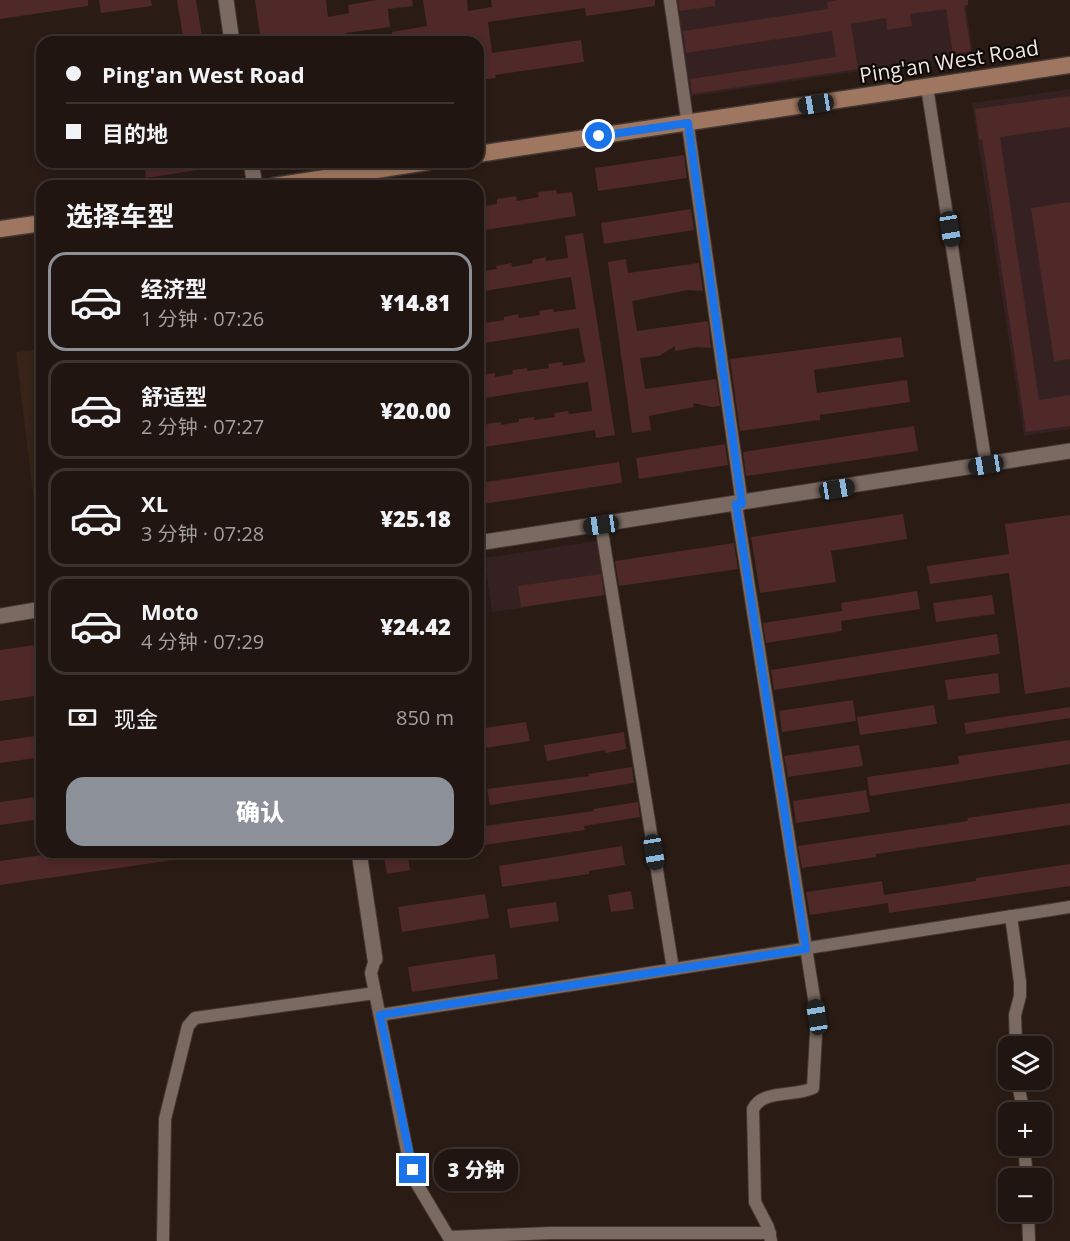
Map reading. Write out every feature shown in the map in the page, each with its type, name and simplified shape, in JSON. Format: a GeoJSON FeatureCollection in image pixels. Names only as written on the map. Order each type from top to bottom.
{"type":"FeatureCollection","features":[{"type":"Feature","properties":{"kind":"main road","name":"Ping'an West Road"},"geometry":{"type":"LineString","coordinates":[[484,153],[1070,66]]}},
{"type":"Feature","properties":{"kind":"main road"},"geometry":{"type":"LineString","coordinates":[[312,180],[389,168]]}},
{"type":"Feature","properties":{"kind":"main road"},"geometry":{"type":"LineString","coordinates":[[0,229],[36,224]]}},
{"type":"Feature","properties":{"kind":"street"},"geometry":{"type":"LineString","coordinates":[[226,0],[231,36]]}},
{"type":"Feature","properties":{"kind":"street"},"geometry":{"type":"LineString","coordinates":[[360,858],[375,959],[371,973],[408,1156],[417,1184],[450,1239],[551,1233],[770,1237],[755,1203],[753,1109],[756,1103],[764,1098],[808,1090],[815,1084],[817,1017],[739,504],[688,123],[669,0]]}},
{"type":"Feature","properties":{"kind":"street"},"geometry":{"type":"LineString","coordinates":[[927,87],[986,465]]}},
{"type":"Feature","properties":{"kind":"street"},"geometry":{"type":"LineString","coordinates":[[484,542],[1070,451]]}},
{"type":"Feature","properties":{"kind":"street"},"geometry":{"type":"LineString","coordinates":[[601,525],[673,969]]}},
{"type":"Feature","properties":{"kind":"street"},"geometry":{"type":"LineString","coordinates":[[0,616],[36,610]]}},
{"type":"Feature","properties":{"kind":"street"},"geometry":{"type":"LineString","coordinates":[[380,1015],[1070,907]]}},
{"type":"Feature","properties":{"kind":"street"},"geometry":{"type":"LineString","coordinates":[[1011,916],[1020,982],[1020,996],[1015,1015],[1016,1036]]}},
{"type":"Feature","properties":{"kind":"street"},"geometry":{"type":"LineString","coordinates":[[163,1241],[165,1119],[188,1026],[195,1018],[375,993]]}},
{"type":"Feature","properties":{"kind":"street"},"geometry":{"type":"LineString","coordinates":[[1028,1222],[1029,1241]]}},
{"type":"Feature","properties":{"kind":"shaded area"},"geometry":{"type":"Polygon","coordinates":[[[673,0],[965,0],[973,54],[688,97],[673,0]]]}},
{"type":"Feature","properties":{"kind":"shaded area"},"geometry":{"type":"Polygon","coordinates":[[[1070,89],[1070,429],[1024,436],[972,103],[1070,89]]]}},
{"type":"Feature","properties":{"kind":"shaded area"},"geometry":{"type":"Polygon","coordinates":[[[36,350],[36,518],[16,352],[36,350]]]}},
{"type":"Feature","properties":{"kind":"shaded area"},"geometry":{"type":"Polygon","coordinates":[[[599,541],[607,595],[492,612],[484,558],[599,541]]]}},
{"type":"Feature","properties":{"kind":"building"},"geometry":{"type":"Polygon","coordinates":[[[0,0],[88,0],[88,6],[0,19],[0,0]]]}},
{"type":"Feature","properties":{"kind":"building"},"geometry":{"type":"Polygon","coordinates":[[[99,0],[151,0],[152,6],[101,13],[99,0]]]}},
{"type":"Feature","properties":{"kind":"building"},"geometry":{"type":"Polygon","coordinates":[[[177,0],[196,0],[202,36],[183,36],[177,0]]]}},
{"type":"Feature","properties":{"kind":"building"},"geometry":{"type":"Polygon","coordinates":[[[255,0],[326,0],[328,17],[349,13],[348,5],[377,0],[412,0],[413,6],[388,9],[390,27],[346,33],[346,36],[260,36],[255,0]]]}},
{"type":"Feature","properties":{"kind":"building"},"geometry":{"type":"Polygon","coordinates":[[[423,0],[467,0],[468,11],[492,7],[491,0],[655,0],[655,6],[586,16],[585,8],[488,22],[492,53],[581,40],[584,62],[495,75],[496,78],[484,79],[484,36],[393,36],[392,32],[427,26],[423,0]]]}},
{"type":"Feature","properties":{"kind":"building"},"geometry":{"type":"Polygon","coordinates":[[[678,0],[715,0],[715,6],[680,11],[678,0]]]}},
{"type":"Feature","properties":{"kind":"building"},"geometry":{"type":"Polygon","coordinates":[[[838,0],[968,0],[968,5],[964,6],[971,51],[953,54],[946,9],[910,14],[912,26],[887,30],[886,18],[851,24],[858,69],[692,94],[690,79],[836,57],[832,31],[686,53],[683,31],[828,9],[827,2],[838,0]]]}},
{"type":"Feature","properties":{"kind":"building"},"geometry":{"type":"Polygon","coordinates":[[[1070,96],[1070,127],[1000,137],[1039,400],[1070,395],[1070,426],[1026,432],[982,139],[979,140],[975,109],[1070,96]]]}},
{"type":"Feature","properties":{"kind":"building"},"geometry":{"type":"Polygon","coordinates":[[[684,155],[687,178],[598,191],[595,168],[684,155]]]}},
{"type":"Feature","properties":{"kind":"building"},"geometry":{"type":"Polygon","coordinates":[[[145,168],[210,168],[146,178],[145,168]]]}},
{"type":"Feature","properties":{"kind":"building"},"geometry":{"type":"Polygon","coordinates":[[[556,190],[557,194],[572,192],[576,216],[484,230],[484,206],[497,204],[497,199],[516,196],[517,201],[539,197],[538,192],[556,190]]]}},
{"type":"Feature","properties":{"kind":"building"},"geometry":{"type":"Polygon","coordinates":[[[1070,202],[1070,359],[1054,361],[1031,208],[1070,202]]]}},
{"type":"Feature","properties":{"kind":"building"},"geometry":{"type":"Polygon","coordinates":[[[691,209],[694,230],[604,244],[601,223],[691,209]]]}},
{"type":"Feature","properties":{"kind":"building"},"geometry":{"type":"Polygon","coordinates":[[[583,233],[615,435],[596,438],[595,430],[484,447],[486,424],[501,422],[501,425],[519,422],[519,419],[534,417],[534,420],[555,417],[554,413],[568,411],[569,414],[592,411],[588,382],[484,398],[484,374],[495,373],[495,377],[513,374],[512,370],[527,368],[528,371],[549,368],[548,364],[562,362],[563,366],[585,362],[579,328],[484,343],[484,323],[504,320],[504,317],[518,314],[519,318],[540,315],[539,311],[553,309],[554,312],[576,309],[571,277],[484,291],[484,271],[497,269],[496,266],[511,263],[512,267],[533,263],[532,260],[546,257],[546,261],[568,258],[565,236],[583,233]]]}},
{"type":"Feature","properties":{"kind":"building"},"geometry":{"type":"Polygon","coordinates":[[[626,259],[628,273],[699,263],[703,291],[688,290],[632,301],[637,331],[708,321],[711,348],[697,347],[675,351],[675,346],[659,356],[640,358],[645,389],[716,379],[720,406],[712,407],[693,403],[694,407],[649,416],[651,430],[632,433],[608,262],[626,259]]]}},
{"type":"Feature","properties":{"kind":"building"},"geometry":{"type":"Polygon","coordinates":[[[901,337],[904,357],[814,370],[817,393],[907,380],[910,402],[820,415],[820,420],[740,431],[730,359],[901,337]]]}},
{"type":"Feature","properties":{"kind":"building"},"geometry":{"type":"Polygon","coordinates":[[[914,426],[918,451],[746,476],[743,452],[914,426]]]}},
{"type":"Feature","properties":{"kind":"building"},"geometry":{"type":"Polygon","coordinates":[[[725,444],[728,465],[639,479],[636,458],[725,444]]]}},
{"type":"Feature","properties":{"kind":"building"},"geometry":{"type":"Polygon","coordinates":[[[619,462],[622,482],[484,504],[484,482],[619,462]]]}},
{"type":"Feature","properties":{"kind":"building"},"geometry":{"type":"Polygon","coordinates":[[[903,514],[907,539],[831,551],[836,582],[760,593],[751,537],[903,514]]]}},
{"type":"Feature","properties":{"kind":"building"},"geometry":{"type":"Polygon","coordinates":[[[1070,515],[1070,687],[1025,694],[1009,573],[930,584],[927,566],[1009,554],[1005,524],[1070,515]]]}},
{"type":"Feature","properties":{"kind":"building"},"geometry":{"type":"Polygon","coordinates":[[[734,543],[738,569],[619,586],[615,561],[734,543]]]}},
{"type":"Feature","properties":{"kind":"building"},"geometry":{"type":"Polygon","coordinates":[[[601,574],[604,595],[521,607],[518,586],[601,574]]]}},
{"type":"Feature","properties":{"kind":"building"},"geometry":{"type":"Polygon","coordinates":[[[917,591],[920,609],[841,621],[842,631],[766,643],[763,623],[842,611],[841,603],[917,591]]]}},
{"type":"Feature","properties":{"kind":"building"},"geometry":{"type":"Polygon","coordinates":[[[992,595],[995,614],[936,622],[933,603],[992,595]]]}},
{"type":"Feature","properties":{"kind":"building"},"geometry":{"type":"Polygon","coordinates":[[[997,634],[1000,654],[774,690],[771,670],[997,634]]]}},
{"type":"Feature","properties":{"kind":"building"},"geometry":{"type":"Polygon","coordinates":[[[36,645],[36,696],[0,701],[0,650],[36,645]]]}},
{"type":"Feature","properties":{"kind":"building"},"geometry":{"type":"Polygon","coordinates":[[[998,673],[1000,693],[948,700],[945,680],[998,673]]]}},
{"type":"Feature","properties":{"kind":"building"},"geometry":{"type":"Polygon","coordinates":[[[853,700],[856,721],[782,732],[779,711],[853,700]]]}},
{"type":"Feature","properties":{"kind":"building"},"geometry":{"type":"Polygon","coordinates":[[[934,705],[937,724],[860,735],[857,717],[934,705]]]}},
{"type":"Feature","properties":{"kind":"building"},"geometry":{"type":"Polygon","coordinates":[[[1070,707],[1070,718],[966,734],[964,723],[1070,707]]]}},
{"type":"Feature","properties":{"kind":"building"},"geometry":{"type":"Polygon","coordinates":[[[526,722],[530,741],[484,748],[484,728],[526,722]]]}},
{"type":"Feature","properties":{"kind":"building"},"geometry":{"type":"Polygon","coordinates":[[[624,732],[626,749],[606,753],[605,750],[547,761],[544,745],[624,732]]]}},
{"type":"Feature","properties":{"kind":"building"},"geometry":{"type":"Polygon","coordinates":[[[36,736],[36,758],[0,763],[0,741],[36,736]]]}},
{"type":"Feature","properties":{"kind":"building"},"geometry":{"type":"Polygon","coordinates":[[[1070,740],[1070,764],[870,796],[867,777],[959,764],[958,756],[1070,740]]]}},
{"type":"Feature","properties":{"kind":"building"},"geometry":{"type":"Polygon","coordinates":[[[859,745],[863,766],[788,777],[784,756],[859,745]]]}},
{"type":"Feature","properties":{"kind":"building"},"geometry":{"type":"Polygon","coordinates":[[[632,767],[634,783],[490,805],[487,789],[589,776],[588,774],[632,767]]]}},
{"type":"Feature","properties":{"kind":"building"},"geometry":{"type":"Polygon","coordinates":[[[866,790],[870,812],[796,823],[793,801],[866,790]]]}},
{"type":"Feature","properties":{"kind":"building"},"geometry":{"type":"Polygon","coordinates":[[[36,797],[36,820],[0,825],[0,802],[36,797]]]}},
{"type":"Feature","properties":{"kind":"building"},"geometry":{"type":"Polygon","coordinates":[[[638,802],[640,817],[584,826],[585,830],[484,845],[484,826],[594,811],[593,809],[638,802]]]}},
{"type":"Feature","properties":{"kind":"building"},"geometry":{"type":"Polygon","coordinates":[[[1070,803],[1070,825],[876,854],[876,857],[802,868],[798,846],[968,821],[967,818],[1070,803]]]}},
{"type":"Feature","properties":{"kind":"building"},"geometry":{"type":"Polygon","coordinates":[[[622,846],[625,865],[589,871],[589,874],[502,887],[499,866],[622,846]]]}},
{"type":"Feature","properties":{"kind":"building"},"geometry":{"type":"Polygon","coordinates":[[[36,856],[36,858],[187,858],[0,885],[0,861],[36,856]]]}},
{"type":"Feature","properties":{"kind":"building"},"geometry":{"type":"Polygon","coordinates":[[[384,858],[408,858],[410,870],[387,874],[384,858]]]}},
{"type":"Feature","properties":{"kind":"building"},"geometry":{"type":"Polygon","coordinates":[[[1070,864],[1070,886],[889,913],[888,903],[810,915],[806,892],[882,881],[884,895],[1070,864]]]}},
{"type":"Feature","properties":{"kind":"building"},"geometry":{"type":"Polygon","coordinates":[[[631,891],[634,909],[611,912],[608,895],[631,891]]]}},
{"type":"Feature","properties":{"kind":"building"},"geometry":{"type":"Polygon","coordinates":[[[485,894],[489,918],[402,932],[398,907],[485,894]]]}},
{"type":"Feature","properties":{"kind":"building"},"geometry":{"type":"Polygon","coordinates":[[[556,902],[559,921],[510,928],[507,909],[556,902]]]}},
{"type":"Feature","properties":{"kind":"building"},"geometry":{"type":"Polygon","coordinates":[[[495,954],[498,979],[412,992],[408,967],[495,954]]]}},
{"type":"Feature","properties":{"kind":"route"},"geometry":{"type":"LineString","coordinates":[[413,1170],[408,1156],[380,1015],[806,949],[736,504],[742,504],[688,123],[599,136]]}}]}
